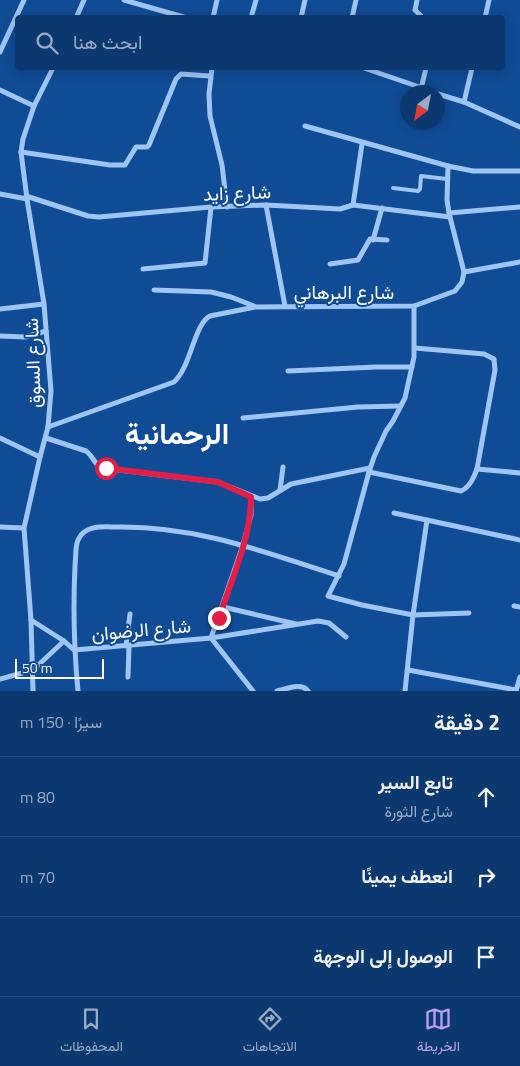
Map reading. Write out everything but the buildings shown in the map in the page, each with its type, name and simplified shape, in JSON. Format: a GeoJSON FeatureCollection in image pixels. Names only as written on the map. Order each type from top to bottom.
{"type":"FeatureCollection","features":[{"type":"Feature","properties":{"kind":"street"},"geometry":{"type":"LineString","coordinates":[[17,15],[24,0]]}},
{"type":"Feature","properties":{"kind":"street"},"geometry":{"type":"LineString","coordinates":[[77,15],[84,0]]}},
{"type":"Feature","properties":{"kind":"street"},"geometry":{"type":"LineString","coordinates":[[124,0],[176,15]]}},
{"type":"Feature","properties":{"kind":"street"},"geometry":{"type":"LineString","coordinates":[[214,15],[217,0]]}},
{"type":"Feature","properties":{"kind":"street"},"geometry":{"type":"LineString","coordinates":[[252,15],[256,0]]}},
{"type":"Feature","properties":{"kind":"street"},"geometry":{"type":"LineString","coordinates":[[302,15],[305,0]]}},
{"type":"Feature","properties":{"kind":"street"},"geometry":{"type":"LineString","coordinates":[[353,15],[356,0]]}},
{"type":"Feature","properties":{"kind":"street"},"geometry":{"type":"LineString","coordinates":[[417,0],[415,10],[420,15]]}},
{"type":"Feature","properties":{"kind":"street"},"geometry":{"type":"LineString","coordinates":[[486,15],[489,0]]}},
{"type":"Feature","properties":{"kind":"street"},"geometry":{"type":"LineString","coordinates":[[0,52],[15,20]]}},
{"type":"Feature","properties":{"kind":"street","name":"شارع السوق"},"geometry":{"type":"LineString","coordinates":[[33,691],[31,620],[24,528],[46,438],[52,391],[44,304],[21,152],[23,139],[34,106],[51,70]]}},
{"type":"Feature","properties":{"kind":"street"},"geometry":{"type":"LineString","coordinates":[[212,70],[210,116],[222,165],[227,206]]}},
{"type":"Feature","properties":{"kind":"street"},"geometry":{"type":"LineString","coordinates":[[370,70],[412,85]]}},
{"type":"Feature","properties":{"kind":"street"},"geometry":{"type":"LineString","coordinates":[[422,85],[426,70]]}},
{"type":"Feature","properties":{"kind":"street"},"geometry":{"type":"LineString","coordinates":[[464,102],[472,70]]}},
{"type":"Feature","properties":{"kind":"street"},"geometry":{"type":"LineString","coordinates":[[21,152],[110,165],[125,165],[137,147],[148,146],[176,79],[181,74],[210,76]]}},
{"type":"Feature","properties":{"kind":"street"},"geometry":{"type":"LineString","coordinates":[[0,90],[34,106]]}},
{"type":"Feature","properties":{"kind":"street"},"geometry":{"type":"LineString","coordinates":[[445,96],[464,102],[520,126]]}},
{"type":"Feature","properties":{"kind":"street"},"geometry":{"type":"LineString","coordinates":[[304,126],[362,144],[448,166],[473,171],[520,171]]}},
{"type":"Feature","properties":{"kind":"street"},"geometry":{"type":"LineString","coordinates":[[353,204],[362,144]]}},
{"type":"Feature","properties":{"kind":"street"},"geometry":{"type":"LineString","coordinates":[[448,166],[449,215],[464,272],[520,262]]}},
{"type":"Feature","properties":{"kind":"street","name":"شارع زايد"},"geometry":{"type":"LineString","coordinates":[[0,194],[27,198],[88,216],[99,217],[210,207],[266,205],[340,209],[353,204],[449,215],[520,207]]}},
{"type":"Feature","properties":{"kind":"street"},"geometry":{"type":"LineString","coordinates":[[266,205],[285,306]]}},
{"type":"Feature","properties":{"kind":"street"},"geometry":{"type":"LineString","coordinates":[[143,269],[205,263],[210,207]]}},
{"type":"Feature","properties":{"kind":"street"},"geometry":{"type":"LineString","coordinates":[[373,240],[382,208]]}},
{"type":"Feature","properties":{"kind":"street"},"geometry":{"type":"LineString","coordinates":[[330,264],[358,260],[368,241],[387,240]]}},
{"type":"Feature","properties":{"kind":"street","name":"شارع البرهاني"},"geometry":{"type":"LineString","coordinates":[[48,427],[174,382],[191,353],[204,318],[255,307],[414,306],[455,291],[462,282],[464,272]]}},
{"type":"Feature","properties":{"kind":"street"},"geometry":{"type":"LineString","coordinates":[[154,290],[211,292],[231,297],[255,307]]}},
{"type":"Feature","properties":{"kind":"street"},"geometry":{"type":"LineString","coordinates":[[0,309],[44,304]]}},
{"type":"Feature","properties":{"kind":"street"},"geometry":{"type":"LineString","coordinates":[[414,306],[415,348],[405,398],[386,431],[370,470],[339,576],[328,596],[413,615],[469,613]]}},
{"type":"Feature","properties":{"kind":"street"},"geometry":{"type":"LineString","coordinates":[[0,336],[30,336],[46,331]]}},
{"type":"Feature","properties":{"kind":"street"},"geometry":{"type":"LineString","coordinates":[[46,438],[86,451],[102,468],[218,482],[260,500],[268,498],[290,484],[370,470],[461,491],[471,482],[477,469],[495,370],[494,359],[484,354],[415,348]]}},
{"type":"Feature","properties":{"kind":"street"},"geometry":{"type":"LineString","coordinates":[[288,371],[376,366],[412,367]]}},
{"type":"Feature","properties":{"kind":"street"},"geometry":{"type":"LineString","coordinates":[[243,418],[358,407],[401,406]]}},
{"type":"Feature","properties":{"kind":"street"},"geometry":{"type":"LineString","coordinates":[[0,438],[40,457]]}},
{"type":"Feature","properties":{"kind":"street"},"geometry":{"type":"LineString","coordinates":[[280,490],[283,467]]}},
{"type":"Feature","properties":{"kind":"street"},"geometry":{"type":"LineString","coordinates":[[477,469],[520,473]]}},
{"type":"Feature","properties":{"kind":"street"},"geometry":{"type":"LineString","coordinates":[[251,497],[251,515],[243,545],[212,638],[253,691]]}},
{"type":"Feature","properties":{"kind":"street"},"geometry":{"type":"LineString","coordinates":[[394,513],[520,540]]}},
{"type":"Feature","properties":{"kind":"street"},"geometry":{"type":"LineString","coordinates":[[406,691],[413,615],[428,520]]}},
{"type":"Feature","properties":{"kind":"street"},"geometry":{"type":"LineString","coordinates":[[78,691],[74,650],[74,587],[77,550],[78,540],[84,532],[93,527],[147,527],[200,534],[243,545],[339,576]]}},
{"type":"Feature","properties":{"kind":"street"},"geometry":{"type":"LineString","coordinates":[[0,528],[24,528]]}},
{"type":"Feature","properties":{"kind":"street"},"geometry":{"type":"LineString","coordinates":[[514,606],[520,607]]}},
{"type":"Feature","properties":{"kind":"street"},"geometry":{"type":"LineString","coordinates":[[223,607],[298,625]]}},
{"type":"Feature","properties":{"kind":"street"},"geometry":{"type":"LineString","coordinates":[[128,677],[130,614]]}},
{"type":"Feature","properties":{"kind":"street"},"geometry":{"type":"LineString","coordinates":[[31,620],[64,641],[74,650]]}},
{"type":"Feature","properties":{"kind":"street","name":"شارع الرضوان"},"geometry":{"type":"LineString","coordinates":[[74,650],[212,638],[318,621],[329,623],[346,637]]}},
{"type":"Feature","properties":{"kind":"street"},"geometry":{"type":"LineString","coordinates":[[0,679],[33,670],[64,641]]}},
{"type":"Feature","properties":{"kind":"street"},"geometry":{"type":"LineString","coordinates":[[408,670],[516,690],[520,677]]}},
{"type":"Feature","properties":{"kind":"street"},"geometry":{"type":"LineString","coordinates":[[277,691],[301,686],[305,687],[308,691]]}},
{"type":"Feature","properties":{"kind":"lane"},"geometry":{"type":"LineString","coordinates":[[393,188],[418,191],[420,189],[421,176],[447,179]]}},
{"type":"Feature","properties":{"kind":"district","name":"الرحمانية"},"geometry":{"type":"Point","coordinates":[177,433]}},
{"type":"Feature","properties":{"kind":"route"},"geometry":{"type":"LineString","coordinates":[[106,468],[218,482],[251,497],[251,515],[219,618]]}}]}
